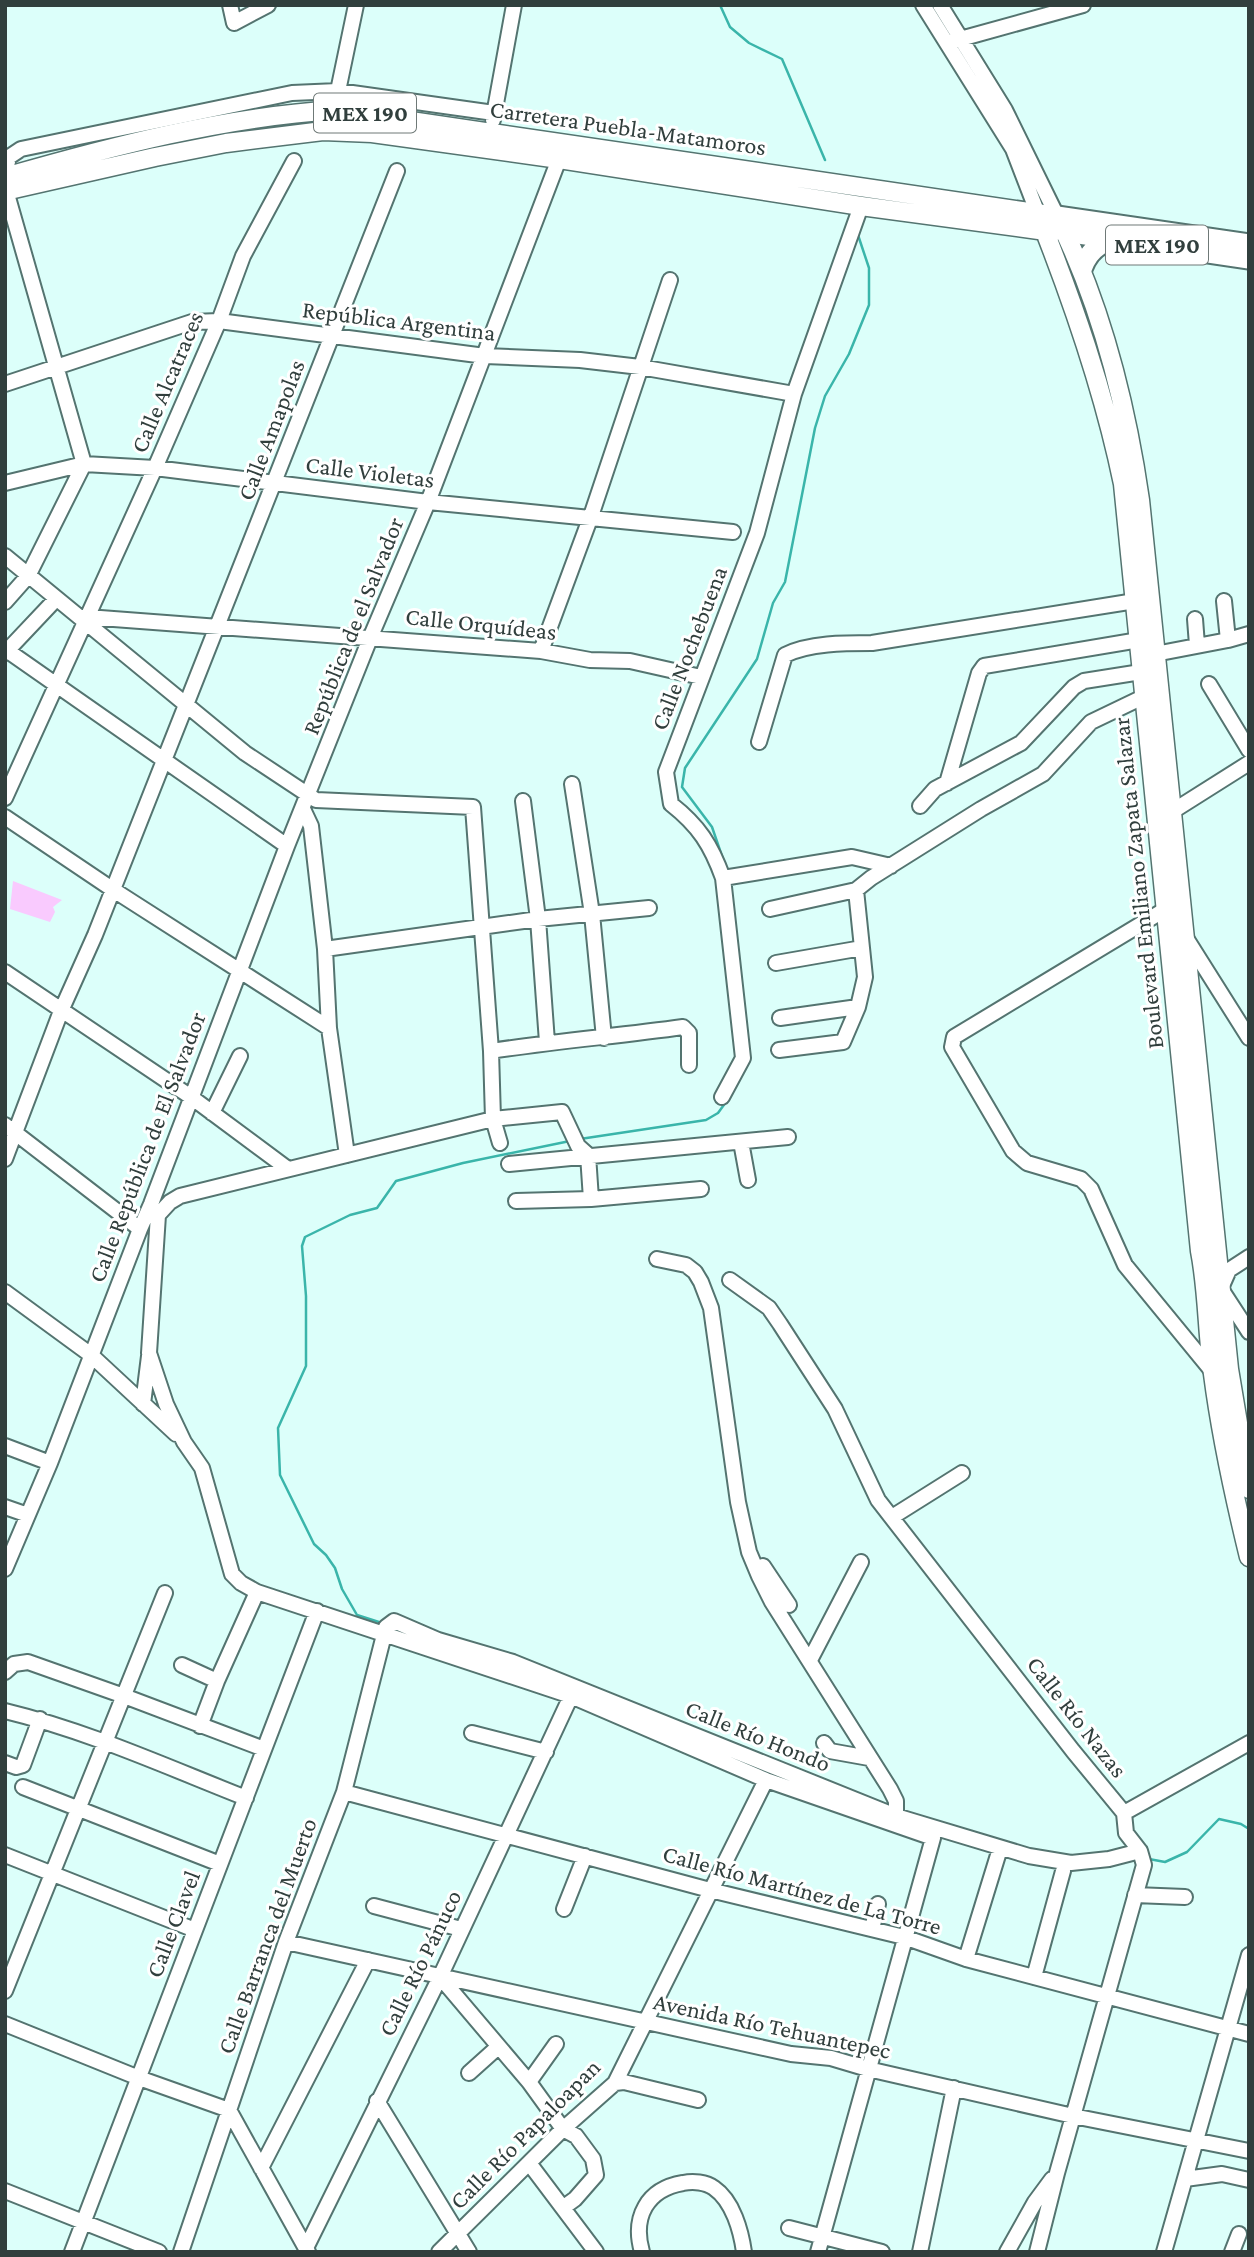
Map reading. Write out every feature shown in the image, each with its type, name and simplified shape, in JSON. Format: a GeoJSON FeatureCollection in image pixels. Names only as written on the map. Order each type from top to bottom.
{"type":"FeatureCollection","features":[{"type":"Feature","properties":{"kind":"highway","name":"Carretera Puebla-Matamoros"},"geometry":{"type":"LineString","coordinates":[[1051,223],[1116,240],[1249,259]]}},
{"type":"Feature","properties":{"kind":"highway","name":"Carretera Puebla-Matamoros"},"geometry":{"type":"LineString","coordinates":[[1051,223],[1249,244]]}},
{"type":"Feature","properties":{"kind":"highway"},"geometry":{"type":"LineString","coordinates":[[1083,273],[1093,250],[1116,240]]}},
{"type":"Feature","properties":{"kind":"main road","name":"Carretera Puebla-Matamoros"},"geometry":{"type":"LineString","coordinates":[[5,176],[142,140],[300,112],[336,110],[373,114],[559,159],[861,206],[1051,223]]}},
{"type":"Feature","properties":{"kind":"main road","name":"Carretera Puebla-Matamoros"},"geometry":{"type":"LineString","coordinates":[[5,190],[226,143],[323,131],[488,141],[1051,223]]}},
{"type":"Feature","properties":{"kind":"main road","name":"Boulevard Emiliano Zapata Salazar"},"geometry":{"type":"LineString","coordinates":[[1051,223],[1083,273],[1116,381],[1136,468],[1155,654],[1164,812],[1166,909],[1200,1251],[1206,1282],[1217,1298],[1212,1371],[1227,1467],[1249,1557]]}},
{"type":"Feature","properties":{"kind":"main road","name":"Boulevard Emiliano Zapata Salazar"},"geometry":{"type":"LineString","coordinates":[[1051,223],[1065,285],[1096,373],[1123,484],[1143,697],[1186,938],[1217,1298],[1249,1489]]}},
{"type":"Feature","properties":{"kind":"main road"},"geometry":{"type":"LineString","coordinates":[[1065,285],[1083,273]]}},
{"type":"Feature","properties":{"kind":"street"},"geometry":{"type":"LineString","coordinates":[[230,5],[234,23],[268,5]]}},
{"type":"Feature","properties":{"kind":"street"},"geometry":{"type":"LineString","coordinates":[[338,91],[356,5]]}},
{"type":"Feature","properties":{"kind":"street"},"geometry":{"type":"LineString","coordinates":[[488,141],[514,5]]}},
{"type":"Feature","properties":{"kind":"street"},"geometry":{"type":"LineString","coordinates":[[923,5],[1028,170]]}},
{"type":"Feature","properties":{"kind":"street"},"geometry":{"type":"LineString","coordinates":[[940,5],[1005,110],[1051,223]]}},
{"type":"Feature","properties":{"kind":"street"},"geometry":{"type":"LineString","coordinates":[[946,44],[1083,5]]}},
{"type":"Feature","properties":{"kind":"street"},"geometry":{"type":"LineString","coordinates":[[5,176],[9,157],[21,149],[292,93],[338,91],[494,113]]}},
{"type":"Feature","properties":{"kind":"street","name":"República de el Salvador"},"geometry":{"type":"LineString","coordinates":[[306,802],[371,636],[428,502],[559,159]]}},
{"type":"Feature","properties":{"kind":"street","name":"Calle Alcatraces"},"geometry":{"type":"LineString","coordinates":[[5,798],[155,468],[219,321],[243,256],[293,161]]}},
{"type":"Feature","properties":{"kind":"street","name":"Calle Amapolas"},"geometry":{"type":"LineString","coordinates":[[5,1159],[11,1129],[95,935],[397,171]]}},
{"type":"Feature","properties":{"kind":"street"},"geometry":{"type":"LineString","coordinates":[[5,190],[84,464],[28,576],[5,602]]}},
{"type":"Feature","properties":{"kind":"street","name":"Calle Nochebuena"},"geometry":{"type":"LineString","coordinates":[[722,1097],[743,1058],[723,878],[713,850],[692,821],[671,804],[666,772],[757,533],[794,394],[861,206]]}},
{"type":"Feature","properties":{"kind":"street"},"geometry":{"type":"LineString","coordinates":[[541,651],[591,516],[670,280]]}},
{"type":"Feature","properties":{"kind":"street","name":"República Argentina"},"geometry":{"type":"LineString","coordinates":[[5,384],[192,323],[219,321],[485,356],[580,360],[640,367],[794,394]]}},
{"type":"Feature","properties":{"kind":"street","name":"Calle Violetas"},"geometry":{"type":"LineString","coordinates":[[5,483],[84,464],[155,468],[428,502],[733,532]]}},
{"type":"Feature","properties":{"kind":"street"},"geometry":{"type":"LineString","coordinates":[[5,556],[306,802],[325,949],[330,1028],[347,1155]]}},
{"type":"Feature","properties":{"kind":"street"},"geometry":{"type":"LineString","coordinates":[[56,599],[6,651],[287,846]]}},
{"type":"Feature","properties":{"kind":"street"},"geometry":{"type":"LineString","coordinates":[[759,742],[785,655],[794,650],[886,641],[1135,601]]}},
{"type":"Feature","properties":{"kind":"street"},"geometry":{"type":"LineString","coordinates":[[1224,601],[1228,640]]}},
{"type":"Feature","properties":{"kind":"street","name":"Calle Orquídeas"},"geometry":{"type":"LineString","coordinates":[[85,619],[218,625],[541,651],[590,660],[630,661],[701,677]]}},
{"type":"Feature","properties":{"kind":"street"},"geometry":{"type":"LineString","coordinates":[[1195,620],[1197,645]]}},
{"type":"Feature","properties":{"kind":"street"},"geometry":{"type":"LineString","coordinates":[[1155,654],[1249,634]]}},
{"type":"Feature","properties":{"kind":"street"},"geometry":{"type":"LineString","coordinates":[[947,783],[979,673],[984,666],[1139,640]]}},
{"type":"Feature","properties":{"kind":"street"},"geometry":{"type":"LineString","coordinates":[[920,806],[935,789],[1021,743],[1074,687],[1083,681],[1141,672]]}},
{"type":"Feature","properties":{"kind":"street"},"geometry":{"type":"LineString","coordinates":[[1209,684],[1249,750]]}},
{"type":"Feature","properties":{"kind":"street"},"geometry":{"type":"LineString","coordinates":[[770,909],[856,890],[981,809],[1043,774],[1091,722],[1143,697]]}},
{"type":"Feature","properties":{"kind":"street"},"geometry":{"type":"LineString","coordinates":[[1164,812],[1249,763]]}},
{"type":"Feature","properties":{"kind":"street"},"geometry":{"type":"LineString","coordinates":[[572,784],[592,914],[604,1038]]}},
{"type":"Feature","properties":{"kind":"street"},"geometry":{"type":"LineString","coordinates":[[306,802],[316,800],[473,807],[491,1051],[493,1119],[500,1143]]}},
{"type":"Feature","properties":{"kind":"street"},"geometry":{"type":"LineString","coordinates":[[523,801],[538,919],[547,1042]]}},
{"type":"Feature","properties":{"kind":"street","name":"Calle República de El Salvador"},"geometry":{"type":"LineString","coordinates":[[5,1569],[50,1463],[140,1229],[153,1212],[156,1193],[191,1097],[306,802]]}},
{"type":"Feature","properties":{"kind":"street"},"geometry":{"type":"LineString","coordinates":[[5,817],[112,889],[330,1028]]}},
{"type":"Feature","properties":{"kind":"street"},"geometry":{"type":"LineString","coordinates":[[723,878],[852,857],[891,866]]}},
{"type":"Feature","properties":{"kind":"street"},"geometry":{"type":"LineString","coordinates":[[779,1051],[842,1042],[858,1007],[865,978],[856,890]]}},
{"type":"Feature","properties":{"kind":"street"},"geometry":{"type":"LineString","coordinates":[[325,949],[538,919],[649,908]]}},
{"type":"Feature","properties":{"kind":"street"},"geometry":{"type":"LineString","coordinates":[[1166,909],[954,1037],[952,1047],[1013,1151],[1027,1163],[1081,1179],[1091,1189],[1125,1265],[1212,1371]]}},
{"type":"Feature","properties":{"kind":"street"},"geometry":{"type":"LineString","coordinates":[[1186,938],[1243,1016],[1249,1038]]}},
{"type":"Feature","properties":{"kind":"street"},"geometry":{"type":"LineString","coordinates":[[776,963],[862,948]]}},
{"type":"Feature","properties":{"kind":"street"},"geometry":{"type":"LineString","coordinates":[[5,971],[191,1097],[288,1169]]}},
{"type":"Feature","properties":{"kind":"street"},"geometry":{"type":"LineString","coordinates":[[779,1018],[858,1007]]}},
{"type":"Feature","properties":{"kind":"street"},"geometry":{"type":"LineString","coordinates":[[491,1051],[683,1027],[689,1033],[689,1065]]}},
{"type":"Feature","properties":{"kind":"street"},"geometry":{"type":"LineString","coordinates":[[212,1113],[240,1056]]}},
{"type":"Feature","properties":{"kind":"street"},"geometry":{"type":"LineString","coordinates":[[143,1404],[154,1301],[153,1212],[180,1196],[493,1119],[562,1112],[583,1151],[591,1199]]}},
{"type":"Feature","properties":{"kind":"street"},"geometry":{"type":"LineString","coordinates":[[11,1129],[140,1229]]}},
{"type":"Feature","properties":{"kind":"street"},"geometry":{"type":"LineString","coordinates":[[509,1164],[583,1151],[788,1137]]}},
{"type":"Feature","properties":{"kind":"street"},"geometry":{"type":"LineString","coordinates":[[741,1142],[748,1180]]}},
{"type":"Feature","properties":{"kind":"street"},"geometry":{"type":"LineString","coordinates":[[516,1201],[591,1199],[701,1189]]}},
{"type":"Feature","properties":{"kind":"street"},"geometry":{"type":"LineString","coordinates":[[156,1193],[159,1200],[170,1202]]}},
{"type":"Feature","properties":{"kind":"street"},"geometry":{"type":"LineString","coordinates":[[1249,1257],[1229,1270],[1217,1298],[1249,1332]]}},
{"type":"Feature","properties":{"kind":"street"},"geometry":{"type":"LineString","coordinates":[[657,1259],[686,1265],[695,1272],[706,1293],[718,1350],[738,1502],[749,1552],[810,1660],[896,1801],[896,1816]]}},
{"type":"Feature","properties":{"kind":"street","name":"Calle Río Nazas"},"geometry":{"type":"LineString","coordinates":[[730,1280],[769,1308],[835,1409],[869,1483],[892,1517],[1124,1812],[1126,1833]]}},
{"type":"Feature","properties":{"kind":"street"},"geometry":{"type":"LineString","coordinates":[[5,1292],[91,1355],[184,1442]]}},
{"type":"Feature","properties":{"kind":"street"},"geometry":{"type":"LineString","coordinates":[[149,1353],[166,1404],[184,1442],[202,1468],[232,1574],[257,1592],[317,1611],[387,1628]]}},
{"type":"Feature","properties":{"kind":"street"},"geometry":{"type":"LineString","coordinates":[[5,1446],[50,1463]]}},
{"type":"Feature","properties":{"kind":"street"},"geometry":{"type":"LineString","coordinates":[[892,1517],[962,1474]]}},
{"type":"Feature","properties":{"kind":"street"},"geometry":{"type":"LineString","coordinates":[[746,1500],[758,1554],[775,1596],[789,1605]]}},
{"type":"Feature","properties":{"kind":"street"},"geometry":{"type":"LineString","coordinates":[[5,1507],[29,1515]]}},
{"type":"Feature","properties":{"kind":"street"},"geometry":{"type":"LineString","coordinates":[[810,1660],[860,1562]]}},
{"type":"Feature","properties":{"kind":"street"},"geometry":{"type":"LineString","coordinates":[[200,1726],[257,1592]]}},
{"type":"Feature","properties":{"kind":"street"},"geometry":{"type":"LineString","coordinates":[[5,1991],[165,1593]]}},
{"type":"Feature","properties":{"kind":"street","name":"Calle Clavel"},"geometry":{"type":"LineString","coordinates":[[72,2252],[317,1611]]}},
{"type":"Feature","properties":{"kind":"street","name":"Calle Río Hondo"},"geometry":{"type":"LineString","coordinates":[[904,1937],[933,1838],[766,1780],[571,1696],[387,1628],[394,1621],[438,1640],[513,1662],[896,1816],[1028,1856],[1070,1863],[1109,1859],[1123,1853],[1142,1855]]}},
{"type":"Feature","properties":{"kind":"street","name":"Calle Barranca del Muerto"},"geometry":{"type":"LineString","coordinates":[[181,2252],[286,1942],[344,1793],[387,1628]]}},
{"type":"Feature","properties":{"kind":"street"},"geometry":{"type":"LineString","coordinates":[[5,1672],[14,1664],[28,1662],[264,1749]]}},
{"type":"Feature","properties":{"kind":"street"},"geometry":{"type":"LineString","coordinates":[[182,1665],[217,1681]]}},
{"type":"Feature","properties":{"kind":"street","name":"Calle Río Pánuco"},"geometry":{"type":"LineString","coordinates":[[307,2250],[508,1835],[571,1696]]}},
{"type":"Feature","properties":{"kind":"street"},"geometry":{"type":"LineString","coordinates":[[5,1711],[40,1719],[104,1742],[246,1798]]}},
{"type":"Feature","properties":{"kind":"street"},"geometry":{"type":"LineString","coordinates":[[5,1763],[16,1767],[23,1765],[40,1719]]}},
{"type":"Feature","properties":{"kind":"street"},"geometry":{"type":"LineString","coordinates":[[472,1732],[546,1752]]}},
{"type":"Feature","properties":{"kind":"street"},"geometry":{"type":"LineString","coordinates":[[824,1743],[830,1751],[869,1758]]}},
{"type":"Feature","properties":{"kind":"street"},"geometry":{"type":"LineString","coordinates":[[1124,1812],[1249,1743]]}},
{"type":"Feature","properties":{"kind":"street","name":"Calle Río Papaloapan"},"geometry":{"type":"LineString","coordinates":[[439,2252],[563,2129],[615,2083],[643,2022],[766,1780]]}},
{"type":"Feature","properties":{"kind":"street"},"geometry":{"type":"LineString","coordinates":[[23,1787],[220,1864]]}},
{"type":"Feature","properties":{"kind":"street","name":"Calle Río Martínez de La Torre"},"geometry":{"type":"LineString","coordinates":[[344,1793],[710,1891],[904,1937],[966,1959],[1249,2034]]}},
{"type":"Feature","properties":{"kind":"street"},"geometry":{"type":"LineString","coordinates":[[1123,1853],[1126,1833]]}},
{"type":"Feature","properties":{"kind":"street"},"geometry":{"type":"LineString","coordinates":[[1037,2252],[1135,1895],[1142,1855],[1126,1833]]}},
{"type":"Feature","properties":{"kind":"street"},"geometry":{"type":"LineString","coordinates":[[5,1855],[195,1930]]}},
{"type":"Feature","properties":{"kind":"street"},"geometry":{"type":"LineString","coordinates":[[966,1959],[998,1855]]}},
{"type":"Feature","properties":{"kind":"street"},"geometry":{"type":"LineString","coordinates":[[564,1909],[586,1856]]}},
{"type":"Feature","properties":{"kind":"street"},"geometry":{"type":"LineString","coordinates":[[1034,1978],[1063,1871]]}},
{"type":"Feature","properties":{"kind":"street"},"geometry":{"type":"LineString","coordinates":[[1135,1895],[1185,1896]]}},
{"type":"Feature","properties":{"kind":"street"},"geometry":{"type":"LineString","coordinates":[[872,1930],[878,1905]]}},
{"type":"Feature","properties":{"kind":"street"},"geometry":{"type":"LineString","coordinates":[[374,1906],[461,1929]]}},
{"type":"Feature","properties":{"kind":"street"},"geometry":{"type":"LineString","coordinates":[[818,2252],[904,1937]]}},
{"type":"Feature","properties":{"kind":"street","name":"Avenida Río Tehuantepec"},"geometry":{"type":"LineString","coordinates":[[286,1942],[791,2054],[831,2058],[1073,2116],[1249,2151]]}},
{"type":"Feature","properties":{"kind":"street"},"geometry":{"type":"LineString","coordinates":[[1164,2252],[1249,1955]]}},
{"type":"Feature","properties":{"kind":"street"},"geometry":{"type":"LineString","coordinates":[[261,2168],[368,1960]]}},
{"type":"Feature","properties":{"kind":"street"},"geometry":{"type":"LineString","coordinates":[[440,1977],[529,2082],[563,2129],[576,2136],[593,2159],[596,2175],[575,2199],[564,2207]]}},
{"type":"Feature","properties":{"kind":"street"},"geometry":{"type":"LineString","coordinates":[[5,2024],[139,2078],[229,2110],[307,2250]]}},
{"type":"Feature","properties":{"kind":"street"},"geometry":{"type":"LineString","coordinates":[[529,2082],[556,2044]]}},
{"type":"Feature","properties":{"kind":"street"},"geometry":{"type":"LineString","coordinates":[[469,2073],[498,2047]]}},
{"type":"Feature","properties":{"kind":"street"},"geometry":{"type":"LineString","coordinates":[[615,2083],[624,2082],[698,2100]]}},
{"type":"Feature","properties":{"kind":"street"},"geometry":{"type":"LineString","coordinates":[[920,2252],[954,2088]]}},
{"type":"Feature","properties":{"kind":"street"},"geometry":{"type":"LineString","coordinates":[[377,2102],[468,2252]]}},
{"type":"Feature","properties":{"kind":"street"},"geometry":{"type":"LineString","coordinates":[[529,2164],[596,2252]]}},
{"type":"Feature","properties":{"kind":"street"},"geometry":{"type":"LineString","coordinates":[[1007,2252],[1035,2202],[1057,2173]]}},
{"type":"Feature","properties":{"kind":"street"},"geometry":{"type":"LineString","coordinates":[[1185,2179],[1222,2174],[1249,2180]]}},
{"type":"Feature","properties":{"kind":"street"},"geometry":{"type":"LineString","coordinates":[[642,2252],[638,2225],[650,2196],[669,2185],[689,2182],[715,2188],[736,2218],[744,2252]]}},
{"type":"Feature","properties":{"kind":"street"},"geometry":{"type":"LineString","coordinates":[[5,2191],[159,2252]]}},
{"type":"Feature","properties":{"kind":"street"},"geometry":{"type":"LineString","coordinates":[[789,2228],[882,2252]]}},
{"type":"Feature","properties":{"kind":"street"},"geometry":{"type":"LineString","coordinates":[[1232,2252],[1239,2234]]}},
{"type":"Feature","properties":{"kind":"shaded area"},"geometry":{"type":"Polygon","coordinates":[[[13,881],[62,900],[53,907],[55,912],[50,922],[10,909],[13,881]]]}},
{"type":"Feature","properties":{"kind":"waterway"},"geometry":{"type":"LineString","coordinates":[[720,5],[730,27],[749,43],[782,59],[825,160]]}},
{"type":"Feature","properties":{"kind":"waterway"},"geometry":{"type":"LineString","coordinates":[[724,862],[712,827],[682,787],[685,768],[757,659],[773,603],[785,582],[815,428],[825,396],[849,354],[869,305],[869,268],[858,235]]}},
{"type":"Feature","properties":{"kind":"waterway"},"geometry":{"type":"LineString","coordinates":[[580,1139],[706,1120],[718,1113],[726,1102]]}},
{"type":"Feature","properties":{"kind":"waterway"},"geometry":{"type":"LineString","coordinates":[[382,1623],[357,1615],[342,1589],[335,1568],[314,1544],[280,1475],[278,1428],[306,1366],[306,1296],[302,1246],[305,1237],[350,1215],[377,1208],[396,1181],[463,1163],[570,1141]]}},
{"type":"Feature","properties":{"kind":"waterway"},"geometry":{"type":"LineString","coordinates":[[760,1770],[777,1775]]}},
{"type":"Feature","properties":{"kind":"waterway"},"geometry":{"type":"LineString","coordinates":[[1149,1859],[1165,1862],[1187,1852],[1219,1819],[1241,1824],[1249,1829]]}}]}
